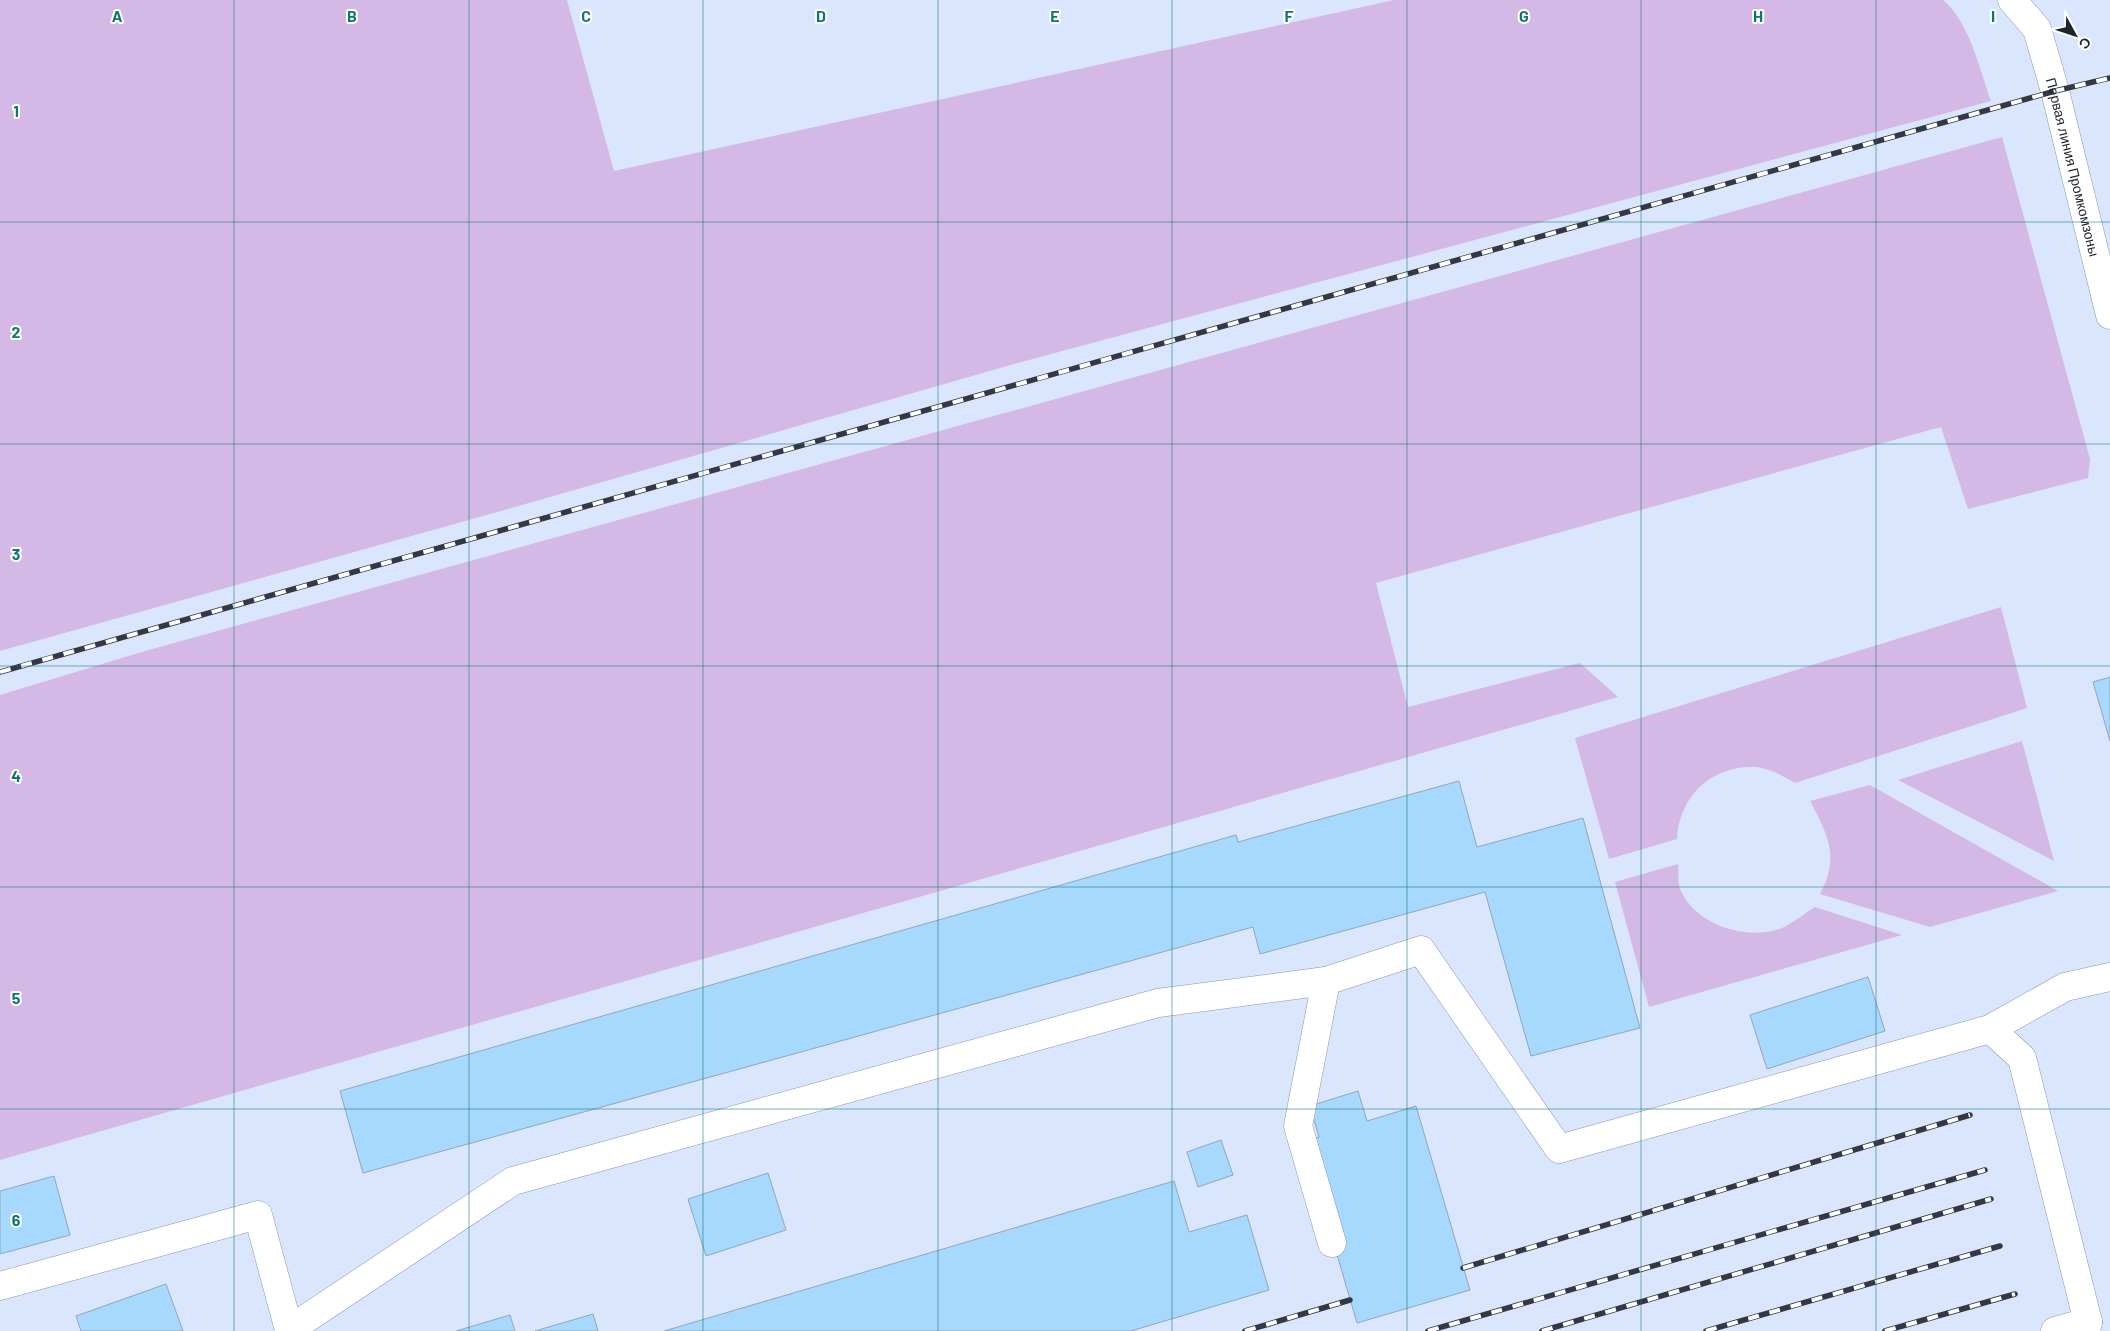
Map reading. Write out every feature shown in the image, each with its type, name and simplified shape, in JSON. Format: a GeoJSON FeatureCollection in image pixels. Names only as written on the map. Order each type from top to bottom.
{"type":"FeatureCollection","features":[{"type":"Feature","properties":{"kind":"street","name":"Первая линия Промкомзоны"},"geometry":{"type":"LineString","coordinates":[[2012,0],[2037,29],[2055,91],[2110,315]]}},
{"type":"Feature","properties":{"kind":"street"},"geometry":{"type":"LineString","coordinates":[[0,1286],[258,1215],[289,1330],[513,1180],[1158,1002],[1326,981],[1420,950],[1559,1149],[1990,1029],[2065,987],[2110,976]]}},
{"type":"Feature","properties":{"kind":"street"},"geometry":{"type":"LineString","coordinates":[[1326,981],[1298,1126],[1332,1243]]}},
{"type":"Feature","properties":{"kind":"street"},"geometry":{"type":"LineString","coordinates":[[1990,1029],[2022,1058],[2087,1326],[2054,1331]]}},
{"type":"Feature","properties":{"kind":"shaded area"},"geometry":{"type":"Polygon","coordinates":[[[0,0],[567,0],[614,171],[1394,0],[1943,0],[1967,33],[1991,101],[1014,364],[508,509],[0,651],[0,0]]]}},
{"type":"Feature","properties":{"kind":"shaded area"},"geometry":{"type":"Polygon","coordinates":[[[2002,137],[2090,459],[2088,478],[1968,509],[1941,427],[1376,583],[1408,707],[1580,663],[1618,697],[0,1160],[0,695],[145,651],[2002,137]]]}},
{"type":"Feature","properties":{"kind":"shaded area"},"geometry":{"type":"Polygon","coordinates":[[[2001,607],[2027,708],[1795,783],[1766,769],[1755,767],[1725,771],[1700,786],[1691,797],[1679,824],[1677,839],[1609,859],[1575,738],[2001,607]]]}},
{"type":"Feature","properties":{"kind":"shaded area"},"geometry":{"type":"Polygon","coordinates":[[[2022,741],[2054,861],[1898,780],[2022,741]]]}},
{"type":"Feature","properties":{"kind":"shaded area"},"geometry":{"type":"Polygon","coordinates":[[[1870,785],[2058,891],[1930,927],[1820,894],[1829,869],[1829,846],[1822,825],[1810,801],[1870,785]]]}},
{"type":"Feature","properties":{"kind":"shaded area"},"geometry":{"type":"Polygon","coordinates":[[[1678,864],[1680,888],[1688,903],[1711,922],[1724,927],[1754,933],[1768,932],[1786,926],[1815,907],[1902,935],[1649,1007],[1615,882],[1678,864]]]}},
{"type":"Feature","properties":{"kind":"building"},"geometry":{"type":"Polygon","coordinates":[[[2110,677],[2110,741],[2093,682],[2110,677]]]}},
{"type":"Feature","properties":{"kind":"building"},"geometry":{"type":"Polygon","coordinates":[[[1459,781],[1477,847],[1583,818],[1640,1028],[1531,1056],[1485,892],[1260,954],[1253,927],[363,1173],[340,1091],[1236,835],[1238,842],[1459,781]]]}},
{"type":"Feature","properties":{"kind":"building"},"geometry":{"type":"Polygon","coordinates":[[[1868,977],[1885,1031],[1767,1069],[1750,1015],[1868,977]]]}},
{"type":"Feature","properties":{"kind":"building"},"geometry":{"type":"Polygon","coordinates":[[[1358,1091],[1367,1121],[1416,1106],[1470,1290],[1357,1323],[1304,1141],[1319,1137],[1310,1106],[1358,1091]]]}},
{"type":"Feature","properties":{"kind":"building"},"geometry":{"type":"Polygon","coordinates":[[[1221,1140],[1233,1175],[1198,1187],[1187,1152],[1221,1140]]]}},
{"type":"Feature","properties":{"kind":"building"},"geometry":{"type":"Polygon","coordinates":[[[768,1173],[786,1230],[706,1256],[688,1199],[768,1173]]]}},
{"type":"Feature","properties":{"kind":"building"},"geometry":{"type":"Polygon","coordinates":[[[54,1176],[70,1235],[0,1254],[0,1191],[54,1176]]]}},
{"type":"Feature","properties":{"kind":"building"},"geometry":{"type":"Polygon","coordinates":[[[1174,1181],[1189,1232],[1247,1215],[1269,1290],[1131,1331],[664,1331],[1174,1181]]]}},
{"type":"Feature","properties":{"kind":"building"},"geometry":{"type":"Polygon","coordinates":[[[166,1284],[183,1331],[81,1331],[76,1316],[166,1284]]]}},
{"type":"Feature","properties":{"kind":"building"},"geometry":{"type":"Polygon","coordinates":[[[593,1314],[598,1331],[535,1331],[593,1314]]]}},
{"type":"Feature","properties":{"kind":"building"},"geometry":{"type":"Polygon","coordinates":[[[510,1315],[515,1331],[456,1331],[510,1315]]]}},
{"type":"Feature","properties":{"kind":"railway"},"geometry":{"type":"LineString","coordinates":[[0,672],[2055,91],[2110,78]]}},
{"type":"Feature","properties":{"kind":"railway"},"geometry":{"type":"LineString","coordinates":[[1463,1268],[1970,1115]]}},
{"type":"Feature","properties":{"kind":"railway"},"geometry":{"type":"LineString","coordinates":[[1428,1331],[1985,1170]]}},
{"type":"Feature","properties":{"kind":"railway"},"geometry":{"type":"LineString","coordinates":[[1542,1331],[1991,1199]]}},
{"type":"Feature","properties":{"kind":"railway"},"geometry":{"type":"LineString","coordinates":[[1706,1331],[2000,1246]]}},
{"type":"Feature","properties":{"kind":"railway"},"geometry":{"type":"LineString","coordinates":[[1885,1331],[2015,1294]]}},
{"type":"Feature","properties":{"kind":"railway"},"geometry":{"type":"LineString","coordinates":[[1245,1331],[1350,1300]]}}]}
